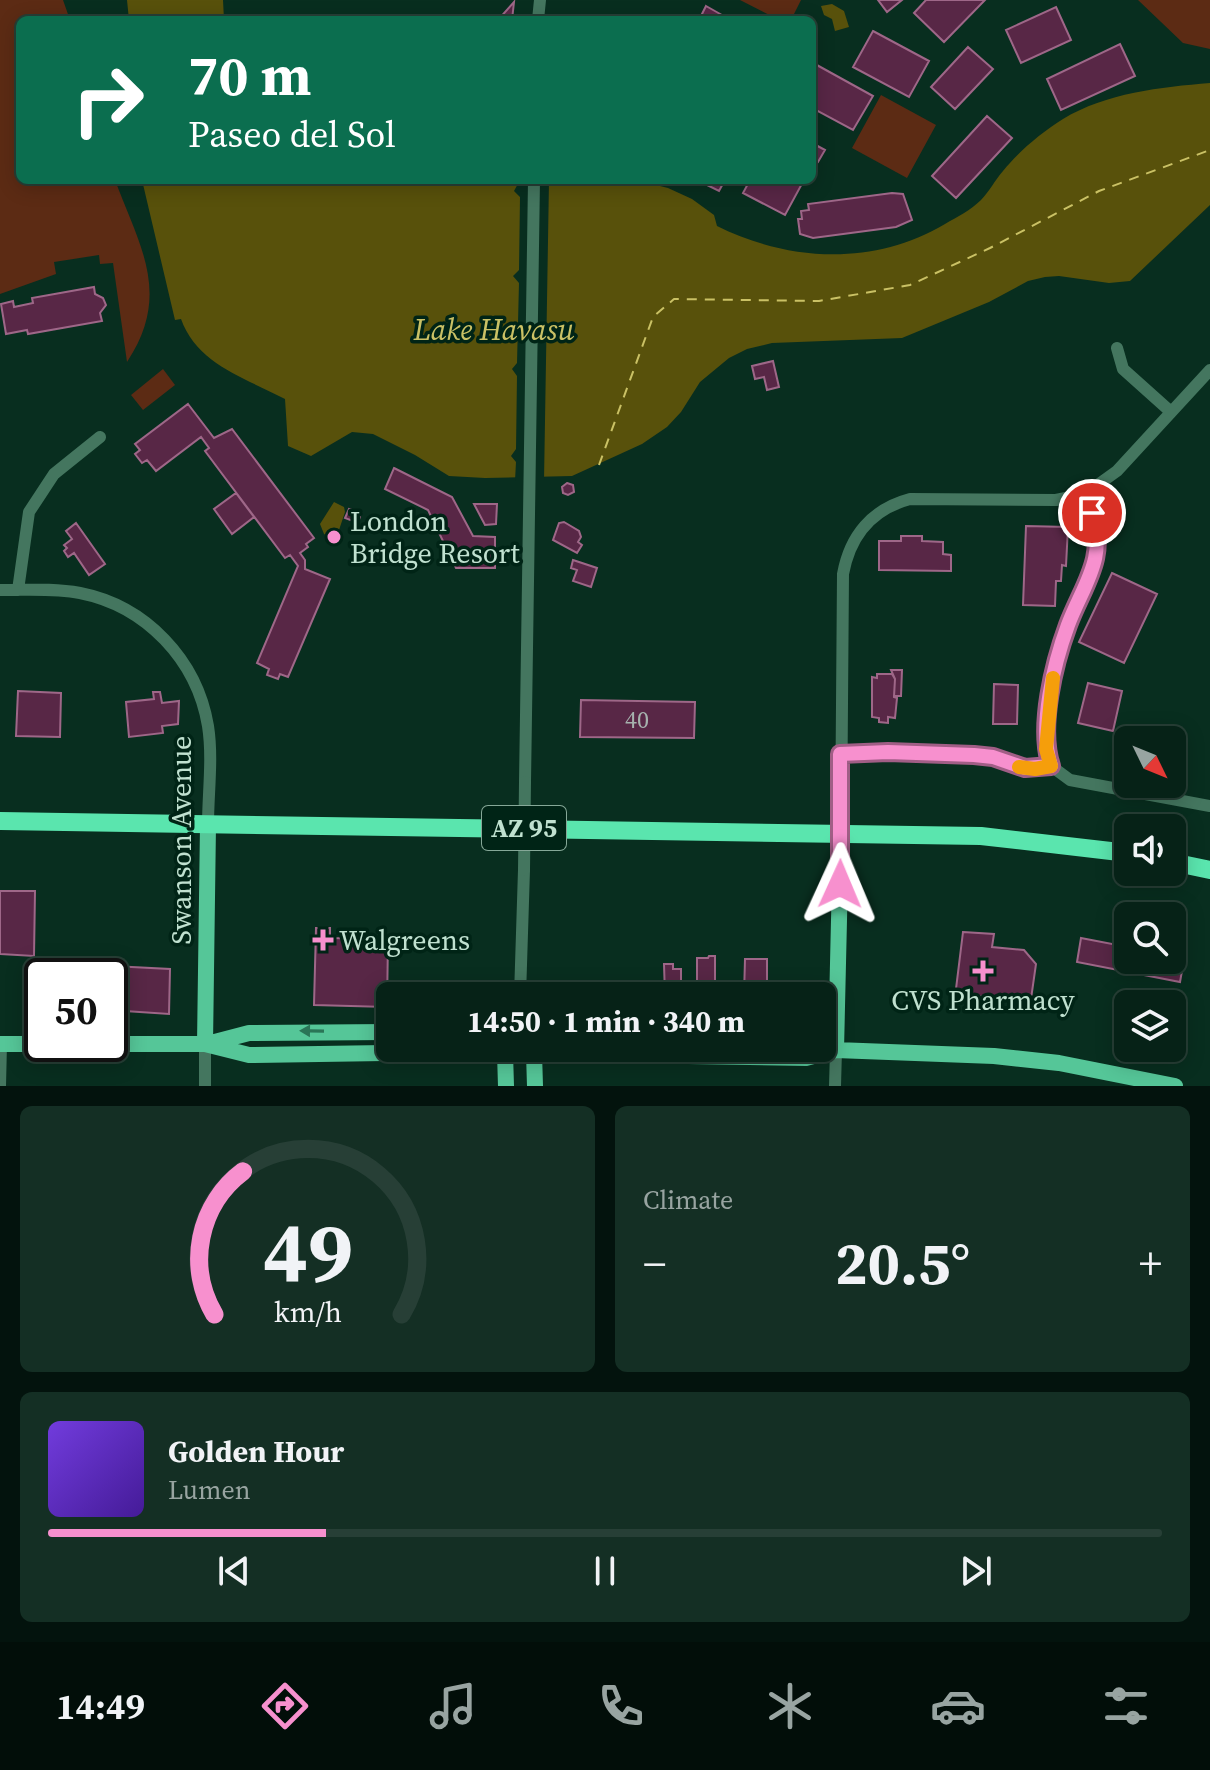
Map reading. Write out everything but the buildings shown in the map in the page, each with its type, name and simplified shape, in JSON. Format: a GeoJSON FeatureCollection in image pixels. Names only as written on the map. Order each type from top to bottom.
{"type":"FeatureCollection","features":[{"type":"Feature","properties":{"kind":"highway","name":"AZ 95"},"geometry":{"type":"LineString","coordinates":[[0,821],[981,836],[1114,851]]}},
{"type":"Feature","properties":{"kind":"highway"},"geometry":{"type":"LineString","coordinates":[[1186,865],[1210,870]]}},
{"type":"Feature","properties":{"kind":"main road","name":"Swanson Avenue"},"geometry":{"type":"LineString","coordinates":[[205,1044],[208,825]]}},
{"type":"Feature","properties":{"kind":"main road"},"geometry":{"type":"LineString","coordinates":[[833,982],[841,833]]}},
{"type":"Feature","properties":{"kind":"main road"},"geometry":{"type":"LineString","coordinates":[[1,1044],[205,1044],[249,1033],[376,1032]]}},
{"type":"Feature","properties":{"kind":"main road"},"geometry":{"type":"LineString","coordinates":[[205,1044],[249,1055],[376,1053]]}},
{"type":"Feature","properties":{"kind":"main road"},"geometry":{"type":"LineString","coordinates":[[836,1046],[1010,1057],[1094,1069],[1175,1086]]}},
{"type":"Feature","properties":{"kind":"main road"},"geometry":{"type":"LineString","coordinates":[[506,1086],[515,1062]]}},
{"type":"Feature","properties":{"kind":"main road"},"geometry":{"type":"LineString","coordinates":[[524,1062],[535,1086]]}},
{"type":"Feature","properties":{"kind":"street"},"geometry":{"type":"LineString","coordinates":[[520,982],[534,184]]}},
{"type":"Feature","properties":{"kind":"street"},"geometry":{"type":"LineString","coordinates":[[1117,348],[1123,369],[1171,412]]}},
{"type":"Feature","properties":{"kind":"street"},"geometry":{"type":"LineString","coordinates":[[841,833],[843,574],[847,555],[866,523],[893,503],[910,499],[1056,500],[1085,494],[1117,471],[1210,370]]}},
{"type":"Feature","properties":{"kind":"street"},"geometry":{"type":"LineString","coordinates":[[18,590],[29,512],[54,474],[100,437]]}},
{"type":"Feature","properties":{"kind":"street"},"geometry":{"type":"LineString","coordinates":[[1051,766],[1046,739],[1054,669],[1099,545],[1085,494]]}},
{"type":"Feature","properties":{"kind":"street","name":"Swanson Avenue"},"geometry":{"type":"LineString","coordinates":[[0,590],[64,591],[106,600],[143,620],[174,650],[190,673],[205,712],[210,740],[208,825]]}},
{"type":"Feature","properties":{"kind":"street"},"geometry":{"type":"LineString","coordinates":[[840,754],[888,752],[993,757],[1025,768],[1051,766],[1070,780],[1210,806]]}},
{"type":"Feature","properties":{"kind":"street"},"geometry":{"type":"LineString","coordinates":[[0,1086],[1,1044]]}},
{"type":"Feature","properties":{"kind":"street","name":"Swanson Avenue"},"geometry":{"type":"LineString","coordinates":[[205,1044],[205,1086]]}},
{"type":"Feature","properties":{"kind":"street"},"geometry":{"type":"LineString","coordinates":[[831,1062],[835,1086]]}},
{"type":"Feature","properties":{"kind":"shaded area"},"geometry":{"type":"Polygon","coordinates":[[[0,0],[63,0],[69,16],[16,16],[16,184],[117,184],[142,249],[150,292],[148,314],[127,362],[113,263],[100,264],[99,255],[54,262],[56,274],[0,294],[0,0]]]}},
{"type":"Feature","properties":{"kind":"shaded area"},"geometry":{"type":"Polygon","coordinates":[[[740,0],[801,0],[793,16],[771,16],[740,0]]]}},
{"type":"Feature","properties":{"kind":"shaded area"},"geometry":{"type":"Polygon","coordinates":[[[1138,0],[1210,0],[1210,49],[1183,43],[1138,0]]]}},
{"type":"Feature","properties":{"kind":"shaded area"},"geometry":{"type":"Polygon","coordinates":[[[881,95],[936,125],[907,178],[852,148],[881,95]]]}},
{"type":"Feature","properties":{"kind":"shaded area"},"geometry":{"type":"Polygon","coordinates":[[[163,369],[175,385],[143,410],[131,395],[163,369]]]}},
{"type":"Feature","properties":{"kind":"water"},"geometry":{"type":"Polygon","coordinates":[[[127,0],[223,0],[224,16],[129,16],[127,0]]]}},
{"type":"Feature","properties":{"kind":"water"},"geometry":{"type":"Polygon","coordinates":[[[832,4],[844,11],[849,27],[835,31],[832,19],[824,15],[821,6],[832,4]]]}},
{"type":"Feature","properties":{"kind":"water","name":"Lake Havasu"},"geometry":{"type":"Polygon","coordinates":[[[1210,83],[1210,205],[1130,281],[1109,283],[1045,277],[1028,281],[989,302],[902,338],[772,343],[747,349],[729,358],[700,382],[681,412],[667,427],[642,444],[572,476],[449,476],[373,434],[352,432],[311,456],[288,446],[285,399],[210,359],[198,348],[181,319],[175,320],[143,184],[652,184],[692,199],[714,215],[717,226],[745,238],[802,252],[861,253],[918,238],[968,210],[984,197],[1023,149],[1063,119],[1115,97],[1210,83]]]}},
{"type":"Feature","properties":{"kind":"water"},"geometry":{"type":"Polygon","coordinates":[[[334,502],[344,507],[345,512],[337,536],[333,538],[324,534],[320,524],[334,502]]]}},
{"type":"Feature","properties":{"kind":"pier"},"geometry":{"type":"Polygon","coordinates":[[[518,184],[549,184],[544,481],[515,481],[516,462],[511,456],[516,449],[517,376],[512,369],[517,363],[519,283],[513,276],[519,270],[520,197],[514,191],[518,184]]]}},
{"type":"Feature","properties":{"kind":"ferry route"},"geometry":{"type":"LineString","coordinates":[[599,465],[653,317],[674,299],[819,301],[910,285],[990,248],[1099,191],[1210,150]]}},
{"type":"Feature","properties":{"kind":"slow traffic"},"geometry":{"type":"LineString","coordinates":[[1019,767],[1035,769],[1051,766],[1046,749],[1046,730],[1053,678]]}},
{"type":"Feature","properties":{"kind":"place","name":"London Bridge Resort"},"geometry":{"type":"Point","coordinates":[334,537]}},
{"type":"Feature","properties":{"kind":"place","name":"Walgreens"},"geometry":{"type":"Point","coordinates":[323,940]}},
{"type":"Feature","properties":{"kind":"place","name":"CVS Pharmacy"},"geometry":{"type":"Point","coordinates":[983,971]}},
{"type":"Feature","properties":{"kind":"route"},"geometry":{"type":"LineString","coordinates":[[840,884],[840,754],[974,755],[993,757],[1016,767],[1035,769],[1051,766],[1046,749],[1046,730],[1054,669],[1096,558],[1099,545],[1092,513]]}}]}
